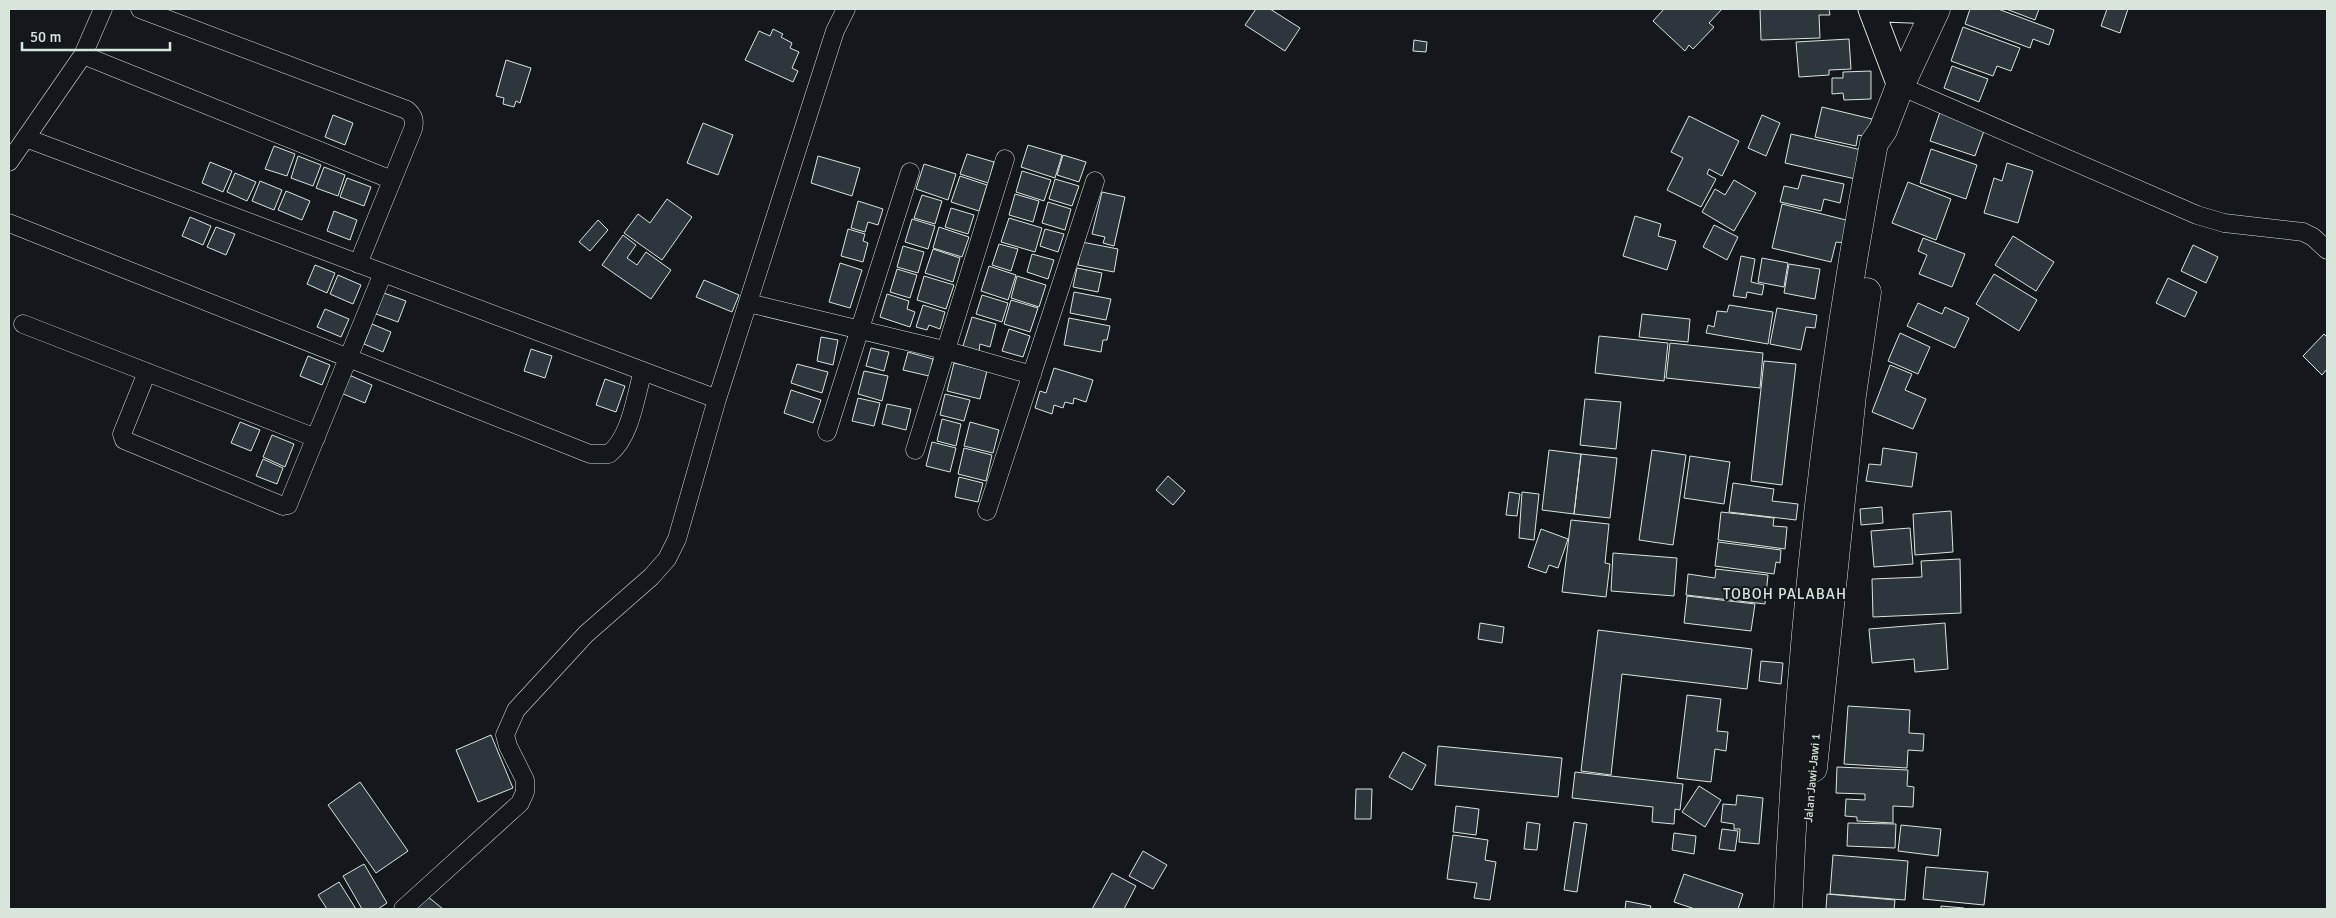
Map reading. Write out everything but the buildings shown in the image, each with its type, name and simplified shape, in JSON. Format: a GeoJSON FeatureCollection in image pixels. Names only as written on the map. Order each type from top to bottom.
{"type":"FeatureCollection","features":[{"type":"Feature","properties":{"kind":"highway"},"geometry":{"type":"LineString","coordinates":[[1788,909],[1800,694],[1816,522],[1833,385],[1874,143],[1883,130],[1900,86],[1935,10]]}},
{"type":"Feature","properties":{"kind":"highway","name":"Jalan Jawi-Jawi 1"},"geometry":{"type":"LineString","coordinates":[[1802,909],[1824,648],[1852,396],[1888,148],[1883,130]]}},
{"type":"Feature","properties":{"kind":"main road"},"geometry":{"type":"LineString","coordinates":[[1871,9],[1900,86]]}},
{"type":"Feature","properties":{"kind":"main road"},"geometry":{"type":"LineString","coordinates":[[1884,9],[1935,10]]}},
{"type":"Feature","properties":{"kind":"street"},"geometry":{"type":"LineString","coordinates":[[9,162],[83,56],[103,9]]}},
{"type":"Feature","properties":{"kind":"street"},"geometry":{"type":"LineString","coordinates":[[140,9],[407,110],[412,114],[414,122],[358,264]]}},
{"type":"Feature","properties":{"kind":"street"},"geometry":{"type":"LineString","coordinates":[[403,909],[520,803],[525,792],[525,780],[508,746],[505,734],[516,710],[562,658],[651,577],[667,560],[677,539],[717,399],[835,31],[846,9]]}},
{"type":"Feature","properties":{"kind":"street"},"geometry":{"type":"LineString","coordinates":[[83,56],[392,180]]}},
{"type":"Feature","properties":{"kind":"street"},"geometry":{"type":"LineString","coordinates":[[1900,86],[2197,215],[2224,223],[2303,232],[2313,237],[2327,250]]}},
{"type":"Feature","properties":{"kind":"street"},"geometry":{"type":"LineString","coordinates":[[26,138],[717,399]]}},
{"type":"Feature","properties":{"kind":"street"},"geometry":{"type":"LineString","coordinates":[[915,450],[944,350],[1005,159]]}},
{"type":"Feature","properties":{"kind":"street"},"geometry":{"type":"LineString","coordinates":[[828,432],[858,330],[910,172]]}},
{"type":"Feature","properties":{"kind":"street"},"geometry":{"type":"LineString","coordinates":[[987,511],[1095,181]]}},
{"type":"Feature","properties":{"kind":"street"},"geometry":{"type":"LineString","coordinates":[[9,223],[590,454],[609,454],[619,446],[630,418],[643,371]]}},
{"type":"Feature","properties":{"kind":"street"},"geometry":{"type":"LineString","coordinates":[[147,372],[122,434],[124,440],[283,506],[291,502],[383,273]]}},
{"type":"Feature","properties":{"kind":"street"},"geometry":{"type":"LineString","coordinates":[[748,303],[944,350],[1032,375]]}},
{"type":"Feature","properties":{"kind":"street"},"geometry":{"type":"LineString","coordinates":[[23,324],[316,438]]}},
{"type":"Feature","properties":{"kind":"district","name":"TOBOH PALABAH"},"geometry":{"type":"Point","coordinates":[1785,594]}}]}
